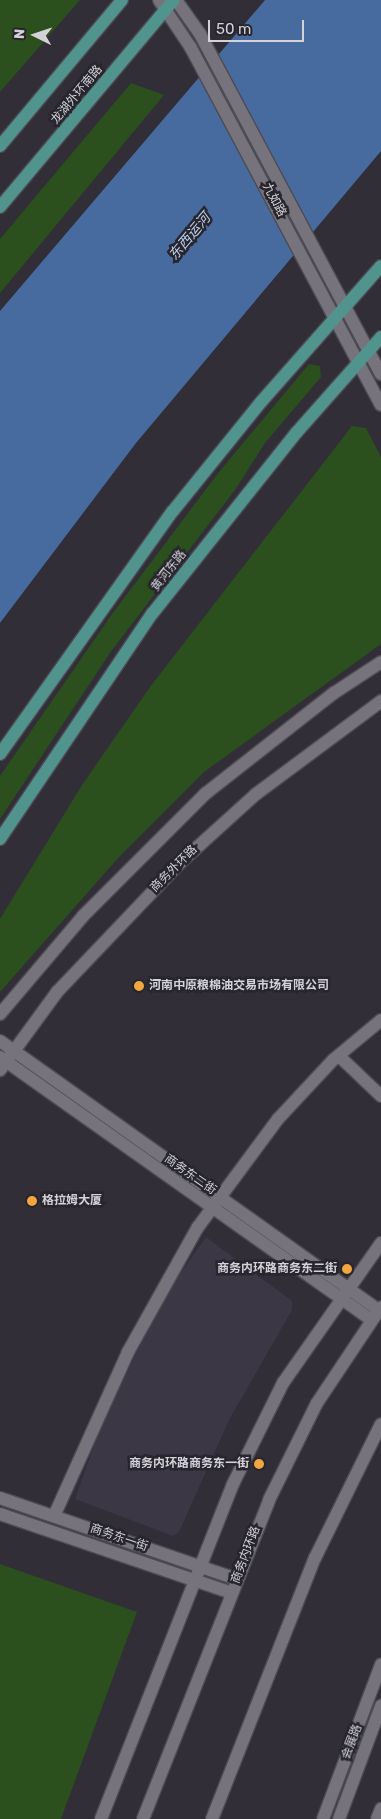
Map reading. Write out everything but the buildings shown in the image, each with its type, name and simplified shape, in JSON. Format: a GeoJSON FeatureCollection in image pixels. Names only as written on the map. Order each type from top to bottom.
{"type":"FeatureCollection","features":[{"type":"Feature","properties":{"kind":"main road","name":"龙湖外环南路"},"geometry":{"type":"LineString","coordinates":[[0,146],[122,0]]}},
{"type":"Feature","properties":{"kind":"main road","name":"龙湖外环南路"},"geometry":{"type":"LineString","coordinates":[[0,207],[162,5],[175,0]]}},
{"type":"Feature","properties":{"kind":"main road"},"geometry":{"type":"LineString","coordinates":[[0,754],[173,511],[345,306],[381,266]]}},
{"type":"Feature","properties":{"kind":"main road","name":"黄河东路"},"geometry":{"type":"LineString","coordinates":[[0,839],[152,614],[268,468],[381,338]]}},
{"type":"Feature","properties":{"kind":"street","name":"九如路"},"geometry":{"type":"LineString","coordinates":[[175,0],[200,34],[381,374]]}},
{"type":"Feature","properties":{"kind":"street","name":"九如路"},"geometry":{"type":"LineString","coordinates":[[162,5],[191,48],[381,405]]}},
{"type":"Feature","properties":{"kind":"street"},"geometry":{"type":"LineString","coordinates":[[0,1014],[89,910],[205,794],[334,693],[381,662]]}},
{"type":"Feature","properties":{"kind":"street","name":"商务外环路"},"geometry":{"type":"LineString","coordinates":[[5,1060],[57,992],[181,862],[256,794],[381,701]]}},
{"type":"Feature","properties":{"kind":"street"},"geometry":{"type":"LineString","coordinates":[[54,1516],[128,1352],[219,1196],[278,1119],[339,1056],[381,1020]]}},
{"type":"Feature","properties":{"kind":"street","name":"商务东二街"},"geometry":{"type":"LineString","coordinates":[[0,1041],[5,1060],[212,1207],[343,1292],[380,1308]]}},
{"type":"Feature","properties":{"kind":"street"},"geometry":{"type":"LineString","coordinates":[[339,1056],[381,1096]]}},
{"type":"Feature","properties":{"kind":"street","name":"商务东二街"},"geometry":{"type":"LineString","coordinates":[[5,1060],[219,1196],[343,1292],[371,1320]]}},
{"type":"Feature","properties":{"kind":"street"},"geometry":{"type":"LineString","coordinates":[[101,1819],[233,1484],[283,1383],[343,1292],[381,1243]]}},
{"type":"Feature","properties":{"kind":"street","name":"商务内环路"},"geometry":{"type":"LineString","coordinates":[[143,1819],[268,1500],[317,1403],[380,1308]]}},
{"type":"Feature","properties":{"kind":"street"},"geometry":{"type":"LineString","coordinates":[[212,1819],[315,1558],[381,1424]]}},
{"type":"Feature","properties":{"kind":"street","name":"商务东一街"},"geometry":{"type":"LineString","coordinates":[[0,1498],[237,1579]]}},
{"type":"Feature","properties":{"kind":"street","name":"商务东一街"},"geometry":{"type":"LineString","coordinates":[[0,1514],[195,1578],[232,1593]]}},
{"type":"Feature","properties":{"kind":"street","name":"会展路"},"geometry":{"type":"LineString","coordinates":[[323,1819],[381,1665]]}},
{"type":"Feature","properties":{"kind":"street","name":"会展路"},"geometry":{"type":"LineString","coordinates":[[338,1819],[381,1706]]}},
{"type":"Feature","properties":{"kind":"street"},"geometry":{"type":"LineString","coordinates":[[377,1819],[381,1809]]}},
{"type":"Feature","properties":{"kind":"shaded area"},"geometry":{"type":"Polygon","coordinates":[[[206,1237],[292,1301],[292,1310],[229,1420],[179,1532],[173,1536],[75,1499],[97,1437],[138,1349],[177,1278],[206,1237]]]}},
{"type":"Feature","properties":{"kind":"green space"},"geometry":{"type":"Polygon","coordinates":[[[0,0],[80,0],[0,92],[0,0]]]}},
{"type":"Feature","properties":{"kind":"green space"},"geometry":{"type":"Polygon","coordinates":[[[131,83],[164,95],[0,293],[0,239],[131,83]]]}},
{"type":"Feature","properties":{"kind":"green space"},"geometry":{"type":"Polygon","coordinates":[[[309,364],[320,366],[321,377],[265,443],[235,490],[112,650],[0,819],[0,776],[112,614],[219,472],[309,364]]]}},
{"type":"Feature","properties":{"kind":"green space"},"geometry":{"type":"Polygon","coordinates":[[[352,426],[366,428],[381,457],[381,644],[204,772],[119,857],[0,992],[0,919],[82,785],[150,687],[352,426]]]}},
{"type":"Feature","properties":{"kind":"green space"},"geometry":{"type":"Polygon","coordinates":[[[0,1564],[137,1612],[61,1819],[0,1819],[0,1564]]]}},
{"type":"Feature","properties":{"kind":"water","name":"东西运河"},"geometry":{"type":"Polygon","coordinates":[[[265,0],[381,0],[381,151],[136,443],[0,623],[0,311],[265,0]]]}},
{"type":"Feature","properties":{"kind":"place","name":"河南中原粮棉油交易市场有限公司"},"geometry":{"type":"Point","coordinates":[139,986]}},
{"type":"Feature","properties":{"kind":"place","name":"格拉姆大厦"},"geometry":{"type":"Point","coordinates":[32,1201]}},
{"type":"Feature","properties":{"kind":"place","name":"商务内环路商务东二街"},"geometry":{"type":"Point","coordinates":[347,1269]}},
{"type":"Feature","properties":{"kind":"place","name":"商务内环路商务东一街"},"geometry":{"type":"Point","coordinates":[259,1464]}}]}
